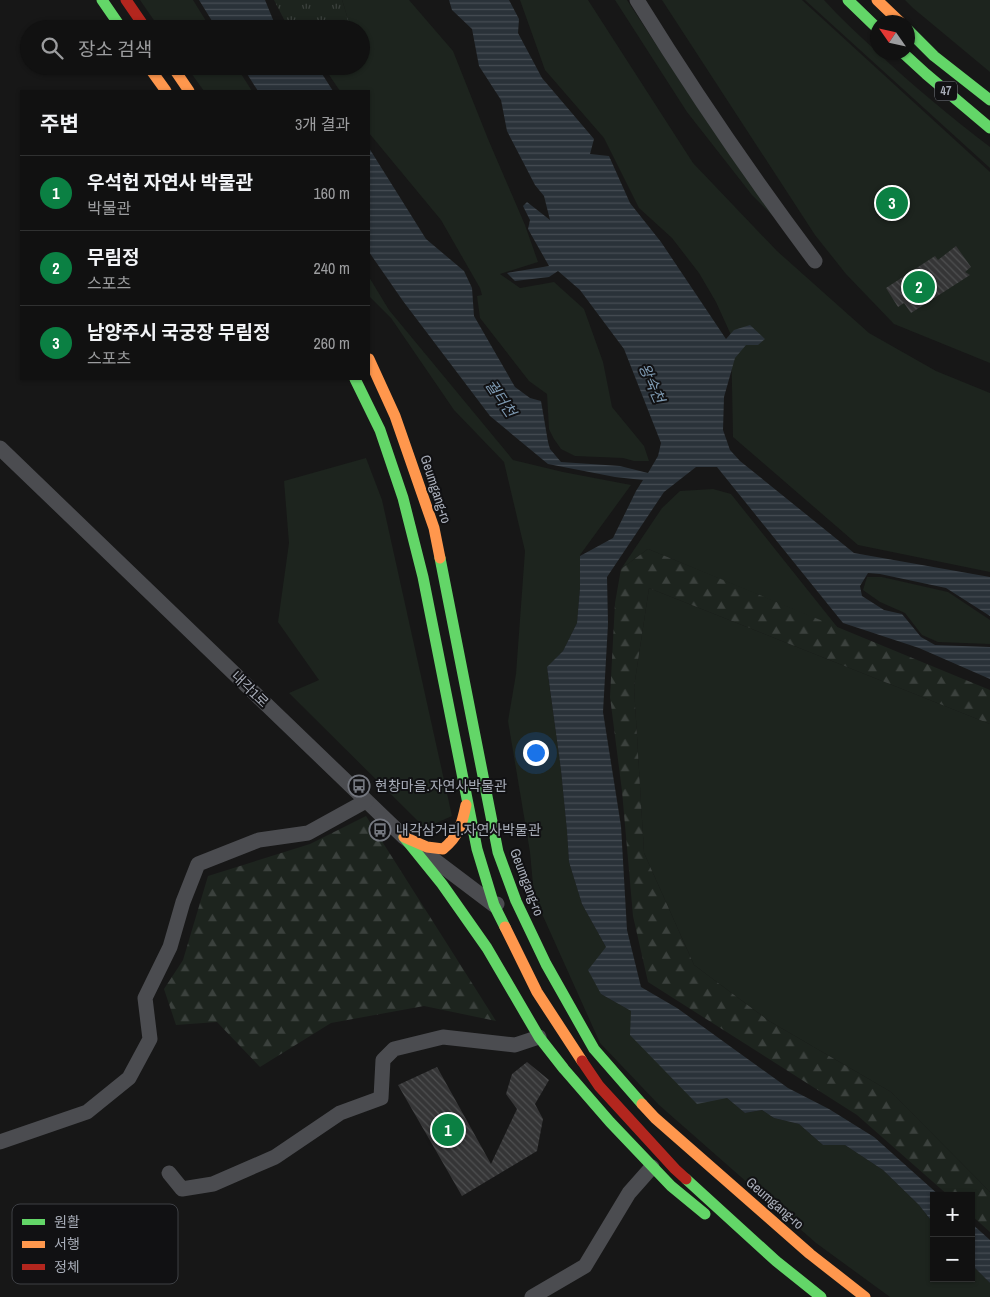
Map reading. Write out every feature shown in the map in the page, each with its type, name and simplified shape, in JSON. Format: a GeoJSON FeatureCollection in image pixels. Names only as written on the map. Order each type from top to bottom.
{"type":"FeatureCollection","features":[{"type":"Feature","properties":{"kind":"main road"},"geometry":{"type":"LineString","coordinates":[[102,0],[116,20]]}},
{"type":"Feature","properties":{"kind":"main road"},"geometry":{"type":"LineString","coordinates":[[126,0],[140,20]]}},
{"type":"Feature","properties":{"kind":"main road"},"geometry":{"type":"LineString","coordinates":[[848,0],[870,22]]}},
{"type":"Feature","properties":{"kind":"main road"},"geometry":{"type":"LineString","coordinates":[[877,0],[893,15]]}},
{"type":"Feature","properties":{"kind":"main road","name":"47"},"geometry":{"type":"LineString","coordinates":[[915,37],[934,56],[990,100]]}},
{"type":"Feature","properties":{"kind":"main road","name":"47"},"geometry":{"type":"LineString","coordinates":[[911,60],[990,128]]}},
{"type":"Feature","properties":{"kind":"main road"},"geometry":{"type":"LineString","coordinates":[[154,75],[165,90]]}},
{"type":"Feature","properties":{"kind":"main road"},"geometry":{"type":"LineString","coordinates":[[178,75],[188,90]]}},
{"type":"Feature","properties":{"kind":"main road","name":"Geumgang-ro"},"geometry":{"type":"LineString","coordinates":[[370,361],[395,416],[434,528],[498,852],[516,901],[546,964],[594,1049],[654,1118],[803,1248],[865,1297]]}},
{"type":"Feature","properties":{"kind":"main road"},"geometry":{"type":"LineString","coordinates":[[355,380],[380,430],[403,498],[423,577],[477,849],[494,905],[537,992],[599,1086],[676,1169],[776,1261],[821,1297]]}},
{"type":"Feature","properties":{"kind":"main road"},"geometry":{"type":"LineString","coordinates":[[404,837],[427,847],[443,849],[452,842],[460,829],[467,802]]}},
{"type":"Feature","properties":{"kind":"main road"},"geometry":{"type":"LineString","coordinates":[[404,837],[442,884],[487,948],[539,1037],[564,1069],[670,1186],[716,1223]]}},
{"type":"Feature","properties":{"kind":"main road"},"geometry":{"type":"LineString","coordinates":[[731,1235],[738,1241],[776,1261]]}},
{"type":"Feature","properties":{"kind":"street"},"geometry":{"type":"LineString","coordinates":[[637,0],[754,178],[815,261]]}},
{"type":"Feature","properties":{"kind":"street","name":"내각1로"},"geometry":{"type":"LineString","coordinates":[[0,448],[404,837],[494,905]]}},
{"type":"Feature","properties":{"kind":"street"},"geometry":{"type":"LineString","coordinates":[[0,1142],[86,1112],[129,1078],[150,1039],[145,998],[170,947],[183,902],[198,864],[258,840],[308,833],[366,801]]}},
{"type":"Feature","properties":{"kind":"street"},"geometry":{"type":"LineString","coordinates":[[494,905],[516,901]]}},
{"type":"Feature","properties":{"kind":"street"},"geometry":{"type":"LineString","coordinates":[[169,1173],[182,1189],[213,1184],[275,1157],[340,1113],[380,1098],[383,1060],[394,1049],[443,1037],[515,1045],[539,1037]]}},
{"type":"Feature","properties":{"kind":"street"},"geometry":{"type":"LineString","coordinates":[[532,1297],[585,1266],[629,1193],[652,1167]]}},
{"type":"Feature","properties":{"kind":"green space"},"geometry":{"type":"Polygon","coordinates":[[[140,0],[193,0],[205,20],[154,20],[140,0]]]}},
{"type":"Feature","properties":{"kind":"green space"},"geometry":{"type":"Polygon","coordinates":[[[274,0],[342,0],[348,20],[284,20],[274,0]]]}},
{"type":"Feature","properties":{"kind":"green space"},"geometry":{"type":"Polygon","coordinates":[[[342,0],[409,0],[453,51],[525,225],[538,262],[500,274],[520,288],[554,282],[584,309],[603,362],[612,407],[644,446],[649,461],[575,456],[561,449],[554,439],[549,429],[547,394],[529,381],[480,318],[477,296],[482,295],[480,288],[441,220],[370,134],[370,90],[339,90],[329,75],[370,75],[370,20],[348,20],[342,0]]]}},
{"type":"Feature","properties":{"kind":"green space"},"geometry":{"type":"Polygon","coordinates":[[[520,0],[588,0],[693,163],[777,251],[869,333],[936,371],[990,393],[990,572],[858,545],[733,437],[731,335],[716,302],[699,273],[672,238],[639,208],[604,138],[545,70],[520,0]]]}},
{"type":"Feature","properties":{"kind":"green space"},"geometry":{"type":"Polygon","coordinates":[[[615,0],[627,0],[695,104],[781,224],[752,195],[687,112],[615,0]]]}},
{"type":"Feature","properties":{"kind":"green space"},"geometry":{"type":"Polygon","coordinates":[[[662,0],[802,0],[990,172],[990,363],[894,324],[846,274],[815,235],[662,0]]]}},
{"type":"Feature","properties":{"kind":"green space"},"geometry":{"type":"Polygon","coordinates":[[[805,0],[824,0],[870,45],[870,59],[805,0]]]}},
{"type":"Feature","properties":{"kind":"green space"},"geometry":{"type":"Polygon","coordinates":[[[905,0],[990,0],[990,72],[913,8],[905,0]]]}},
{"type":"Feature","properties":{"kind":"green space"},"geometry":{"type":"Polygon","coordinates":[[[871,60],[886,60],[990,147],[990,168],[871,60]]]}},
{"type":"Feature","properties":{"kind":"green space"},"geometry":{"type":"Polygon","coordinates":[[[192,75],[242,75],[251,90],[203,90],[192,75]]]}},
{"type":"Feature","properties":{"kind":"green space"},"geometry":{"type":"Polygon","coordinates":[[[370,279],[389,310],[513,460],[631,485],[580,555],[577,623],[563,651],[547,668],[561,770],[569,862],[582,904],[606,947],[601,994],[631,1011],[745,1113],[762,1110],[774,1118],[799,1124],[823,1145],[845,1145],[883,1170],[919,1205],[930,1219],[930,1282],[975,1282],[975,1268],[990,1283],[990,1297],[890,1297],[816,1243],[659,1105],[600,1043],[534,896],[530,852],[508,721],[516,674],[525,551],[504,462],[454,410],[391,318],[370,297],[370,279]]]}},
{"type":"Feature","properties":{"kind":"green space"},"geometry":{"type":"Polygon","coordinates":[[[366,458],[382,500],[452,816],[425,828],[289,693],[319,680],[278,622],[289,543],[284,481],[366,458]]]}},
{"type":"Feature","properties":{"kind":"green space"},"geometry":{"type":"Polygon","coordinates":[[[713,489],[731,494],[838,628],[648,549],[621,569],[662,508],[680,491],[713,489]]]}},
{"type":"Feature","properties":{"kind":"green space"},"geometry":{"type":"Polygon","coordinates":[[[648,549],[990,690],[990,724],[649,588],[634,687],[644,853],[694,965],[769,1021],[891,1092],[990,1192],[990,1232],[975,1219],[975,1192],[944,1192],[857,1115],[648,982],[633,916],[622,791],[610,697],[615,603],[621,569],[648,549]]]}},
{"type":"Feature","properties":{"kind":"green space"},"geometry":{"type":"Polygon","coordinates":[[[867,577],[882,577],[948,592],[990,620],[990,644],[938,642],[922,635],[905,613],[880,602],[863,590],[867,577]]]}},
{"type":"Feature","properties":{"kind":"green space"},"geometry":{"type":"Polygon","coordinates":[[[649,588],[990,724],[990,1192],[891,1092],[769,1021],[694,965],[644,853],[634,687],[649,588]]]}},
{"type":"Feature","properties":{"kind":"green space"},"geometry":{"type":"Polygon","coordinates":[[[366,816],[496,1021],[424,1006],[331,1023],[260,1067],[217,1022],[176,1025],[164,989],[183,960],[208,876],[310,844],[366,816]]]}},
{"type":"Feature","properties":{"kind":"water"},"geometry":{"type":"Polygon","coordinates":[[[199,0],[265,0],[273,20],[211,20],[199,0]]]}},
{"type":"Feature","properties":{"kind":"water"},"geometry":{"type":"Polygon","coordinates":[[[449,0],[509,0],[519,19],[518,33],[542,78],[594,139],[590,154],[609,156],[630,203],[661,242],[726,339],[734,330],[750,325],[765,339],[758,345],[746,345],[735,358],[724,397],[723,430],[730,450],[740,461],[854,553],[990,577],[990,616],[946,588],[868,573],[860,586],[862,596],[884,610],[902,614],[921,637],[935,645],[990,647],[990,679],[919,648],[843,623],[717,467],[696,467],[664,492],[607,577],[608,624],[603,712],[621,826],[627,930],[641,987],[677,1008],[788,1088],[829,1109],[874,1137],[936,1192],[930,1192],[930,1219],[919,1205],[883,1170],[845,1145],[823,1145],[799,1124],[774,1118],[762,1110],[745,1113],[727,1098],[697,1104],[630,1035],[631,1011],[601,994],[588,970],[606,947],[582,904],[569,862],[561,770],[547,667],[563,651],[577,623],[580,556],[613,538],[643,480],[615,477],[548,464],[490,416],[403,301],[370,253],[370,150],[426,239],[464,271],[472,288],[474,316],[515,387],[530,398],[541,401],[550,449],[561,462],[620,466],[648,473],[658,456],[661,443],[624,349],[580,290],[558,271],[549,277],[515,281],[507,273],[549,266],[528,229],[530,220],[523,206],[527,202],[550,220],[544,196],[535,185],[507,131],[501,100],[479,66],[472,29],[452,10],[449,0]]]}},
{"type":"Feature","properties":{"kind":"water"},"geometry":{"type":"Polygon","coordinates":[[[248,75],[323,75],[332,90],[257,90],[248,75]]]}},
{"type":"Feature","properties":{"kind":"water"},"geometry":{"type":"Polygon","coordinates":[[[975,1227],[990,1240],[990,1283],[975,1268],[975,1227]]]}},
{"type":"Feature","properties":{"kind":"building"},"geometry":{"type":"Polygon","coordinates":[[[956,246],[971,267],[965,272],[970,275],[911,313],[904,303],[898,307],[886,288],[935,256],[938,260],[956,246]]]}},
{"type":"Feature","properties":{"kind":"building"},"geometry":{"type":"Polygon","coordinates":[[[527,1062],[549,1080],[535,1104],[543,1119],[537,1151],[462,1196],[398,1085],[437,1067],[491,1164],[517,1109],[506,1094],[512,1074],[527,1062]]]}},
{"type":"Feature","properties":{"kind":"traffic: fast"},"geometry":{"type":"LineString","coordinates":[[102,0],[116,20]]}},
{"type":"Feature","properties":{"kind":"traffic: fast"},"geometry":{"type":"LineString","coordinates":[[848,0],[870,21]]}},
{"type":"Feature","properties":{"kind":"traffic: fast"},"geometry":{"type":"LineString","coordinates":[[915,37],[934,56],[990,100]]}},
{"type":"Feature","properties":{"kind":"traffic: fast"},"geometry":{"type":"LineString","coordinates":[[911,60],[990,128]]}},
{"type":"Feature","properties":{"kind":"traffic: fast"},"geometry":{"type":"LineString","coordinates":[[355,380],[380,430],[403,498],[423,577],[477,849],[494,905],[505,927]]}},
{"type":"Feature","properties":{"kind":"traffic: fast"},"geometry":{"type":"LineString","coordinates":[[440,558],[498,852],[516,901],[546,964],[594,1049],[642,1104]]}},
{"type":"Feature","properties":{"kind":"traffic: fast"},"geometry":{"type":"LineString","coordinates":[[404,837],[442,884],[487,948],[539,1037],[564,1069],[610,1122],[671,1186],[705,1214]]}},
{"type":"Feature","properties":{"kind":"traffic: fast"},"geometry":{"type":"LineString","coordinates":[[686,1179],[776,1261],[821,1297]]}},
{"type":"Feature","properties":{"kind":"traffic: slow"},"geometry":{"type":"LineString","coordinates":[[877,0],[893,15]]}},
{"type":"Feature","properties":{"kind":"traffic: slow"},"geometry":{"type":"LineString","coordinates":[[154,75],[165,90]]}},
{"type":"Feature","properties":{"kind":"traffic: slow"},"geometry":{"type":"LineString","coordinates":[[178,75],[188,90]]}},
{"type":"Feature","properties":{"kind":"traffic: slow"},"geometry":{"type":"LineString","coordinates":[[370,361],[395,416],[434,528],[440,558]]}},
{"type":"Feature","properties":{"kind":"traffic: slow"},"geometry":{"type":"LineString","coordinates":[[404,837],[427,847],[443,849],[453,839],[459,829],[466,805]]}},
{"type":"Feature","properties":{"kind":"traffic: slow"},"geometry":{"type":"LineString","coordinates":[[505,927],[537,992],[582,1061]]}},
{"type":"Feature","properties":{"kind":"traffic: slow"},"geometry":{"type":"LineString","coordinates":[[642,1104],[655,1118],[810,1254],[865,1297]]}},
{"type":"Feature","properties":{"kind":"traffic: jam"},"geometry":{"type":"LineString","coordinates":[[126,0],[140,20]]}},
{"type":"Feature","properties":{"kind":"traffic: jam"},"geometry":{"type":"LineString","coordinates":[[582,1061],[599,1086],[686,1179]]}},
{"type":"Feature","properties":{"kind":"place","name":"남양주시 국궁장 무림정"},"geometry":{"type":"Point","coordinates":[892,203]}},
{"type":"Feature","properties":{"kind":"place","name":"무림정"},"geometry":{"type":"Point","coordinates":[919,287]}},
{"type":"Feature","properties":{"kind":"place","name":"현창마을.자연사박물관"},"geometry":{"type":"Point","coordinates":[359,786]}},
{"type":"Feature","properties":{"kind":"place","name":"내각삼거리.자연사박물관"},"geometry":{"type":"Point","coordinates":[380,830]}},
{"type":"Feature","properties":{"kind":"place","name":"우석헌 자연사 박물관"},"geometry":{"type":"Point","coordinates":[448,1130]}},
{"type":"Feature","properties":{"kind":"water label","name":"왕숙천"},"geometry":{"type":"Point","coordinates":[652,383]}},
{"type":"Feature","properties":{"kind":"water label","name":"궐터천"},"geometry":{"type":"Point","coordinates":[501,398]}}]}
